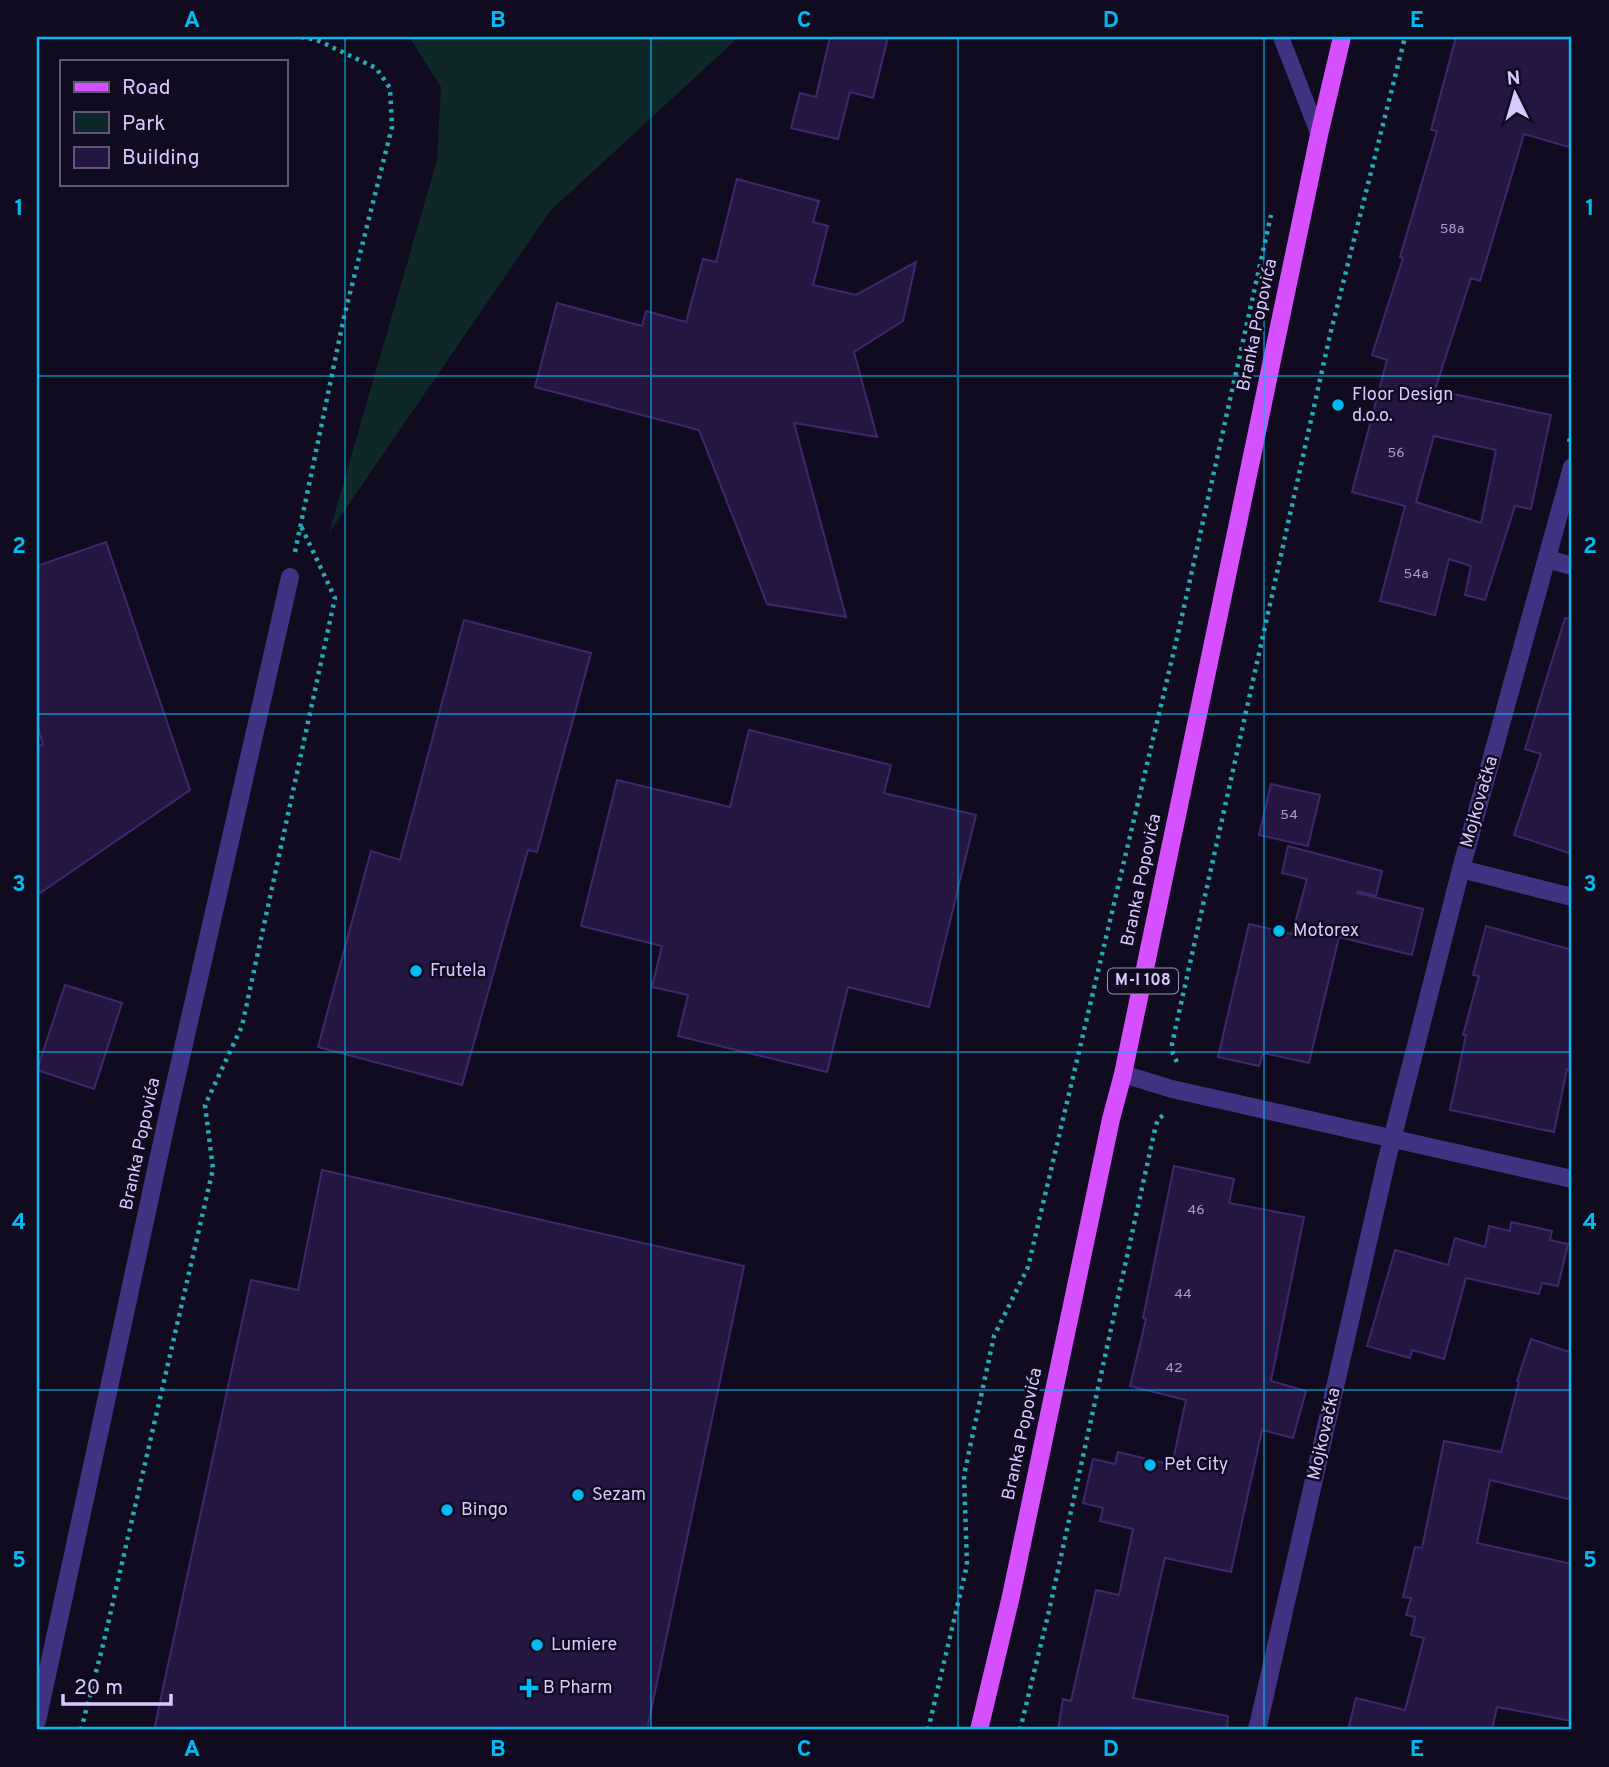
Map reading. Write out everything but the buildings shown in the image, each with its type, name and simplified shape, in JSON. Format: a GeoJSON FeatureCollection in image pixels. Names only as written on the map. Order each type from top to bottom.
{"type":"FeatureCollection","features":[{"type":"Feature","properties":{"kind":"main road","name":"Branka Popovića"},"geometry":{"type":"LineString","coordinates":[[979,1730],[1014,1582],[1111,1119],[1123,1074],[1319,135],[1342,37]]}},
{"type":"Feature","properties":{"kind":"street","name":"Mojkovačka"},"geometry":{"type":"LineString","coordinates":[[1257,1730],[1393,1138],[1461,869],[1572,467]]}},
{"type":"Feature","properties":{"kind":"street"},"geometry":{"type":"LineString","coordinates":[[1548,559],[1572,566]]}},
{"type":"Feature","properties":{"kind":"street","name":"Branka Popovića"},"geometry":{"type":"LineString","coordinates":[[37,1721],[170,1105],[290,577]]}},
{"type":"Feature","properties":{"kind":"street"},"geometry":{"type":"LineString","coordinates":[[1461,869],[1572,897]]}},
{"type":"Feature","properties":{"kind":"street"},"geometry":{"type":"LineString","coordinates":[[1123,1074],[1172,1089],[1572,1179]]}},
{"type":"Feature","properties":{"kind":"lane"},"geometry":{"type":"LineString","coordinates":[[1281,37],[1319,135]]}},
{"type":"Feature","properties":{"kind":"path"},"geometry":{"type":"LineString","coordinates":[[290,577],[344,317],[392,127],[390,88],[376,68],[317,40],[301,37]]}},
{"type":"Feature","properties":{"kind":"path"},"geometry":{"type":"LineString","coordinates":[[1020,1730],[1052,1598],[1155,1129],[1158,1119],[1165,1116],[1178,1063],[1172,1044],[1330,335],[1405,37]]}},
{"type":"Feature","properties":{"kind":"path"},"geometry":{"type":"LineString","coordinates":[[928,1730],[967,1565],[964,1475],[994,1336],[1028,1267],[1180,625],[1247,314],[1273,209]]}},
{"type":"Feature","properties":{"kind":"path"},"geometry":{"type":"LineString","coordinates":[[81,1730],[213,1170],[205,1105],[242,1026],[335,598],[301,526]]}},
{"type":"Feature","properties":{"kind":"green space"},"geometry":{"type":"Polygon","coordinates":[[[409,37],[739,37],[550,211],[329,533],[437,160],[441,87],[409,37]]]}},
{"type":"Feature","properties":{"kind":"place","name":"Floor Design d.o.o."},"geometry":{"type":"Point","coordinates":[1338,405]}},
{"type":"Feature","properties":{"kind":"place","name":"Motorex"},"geometry":{"type":"Point","coordinates":[1279,931]}},
{"type":"Feature","properties":{"kind":"place","name":"Frutela"},"geometry":{"type":"Point","coordinates":[416,971]}},
{"type":"Feature","properties":{"kind":"place","name":"Pet City"},"geometry":{"type":"Point","coordinates":[1150,1465]}},
{"type":"Feature","properties":{"kind":"place","name":"Sezam"},"geometry":{"type":"Point","coordinates":[578,1495]}},
{"type":"Feature","properties":{"kind":"place","name":"Bingo"},"geometry":{"type":"Point","coordinates":[447,1510]}},
{"type":"Feature","properties":{"kind":"place","name":"Lumiere"},"geometry":{"type":"Point","coordinates":[537,1645]}},
{"type":"Feature","properties":{"kind":"place","name":"B Pharm"},"geometry":{"type":"Point","coordinates":[529,1688]}}]}
